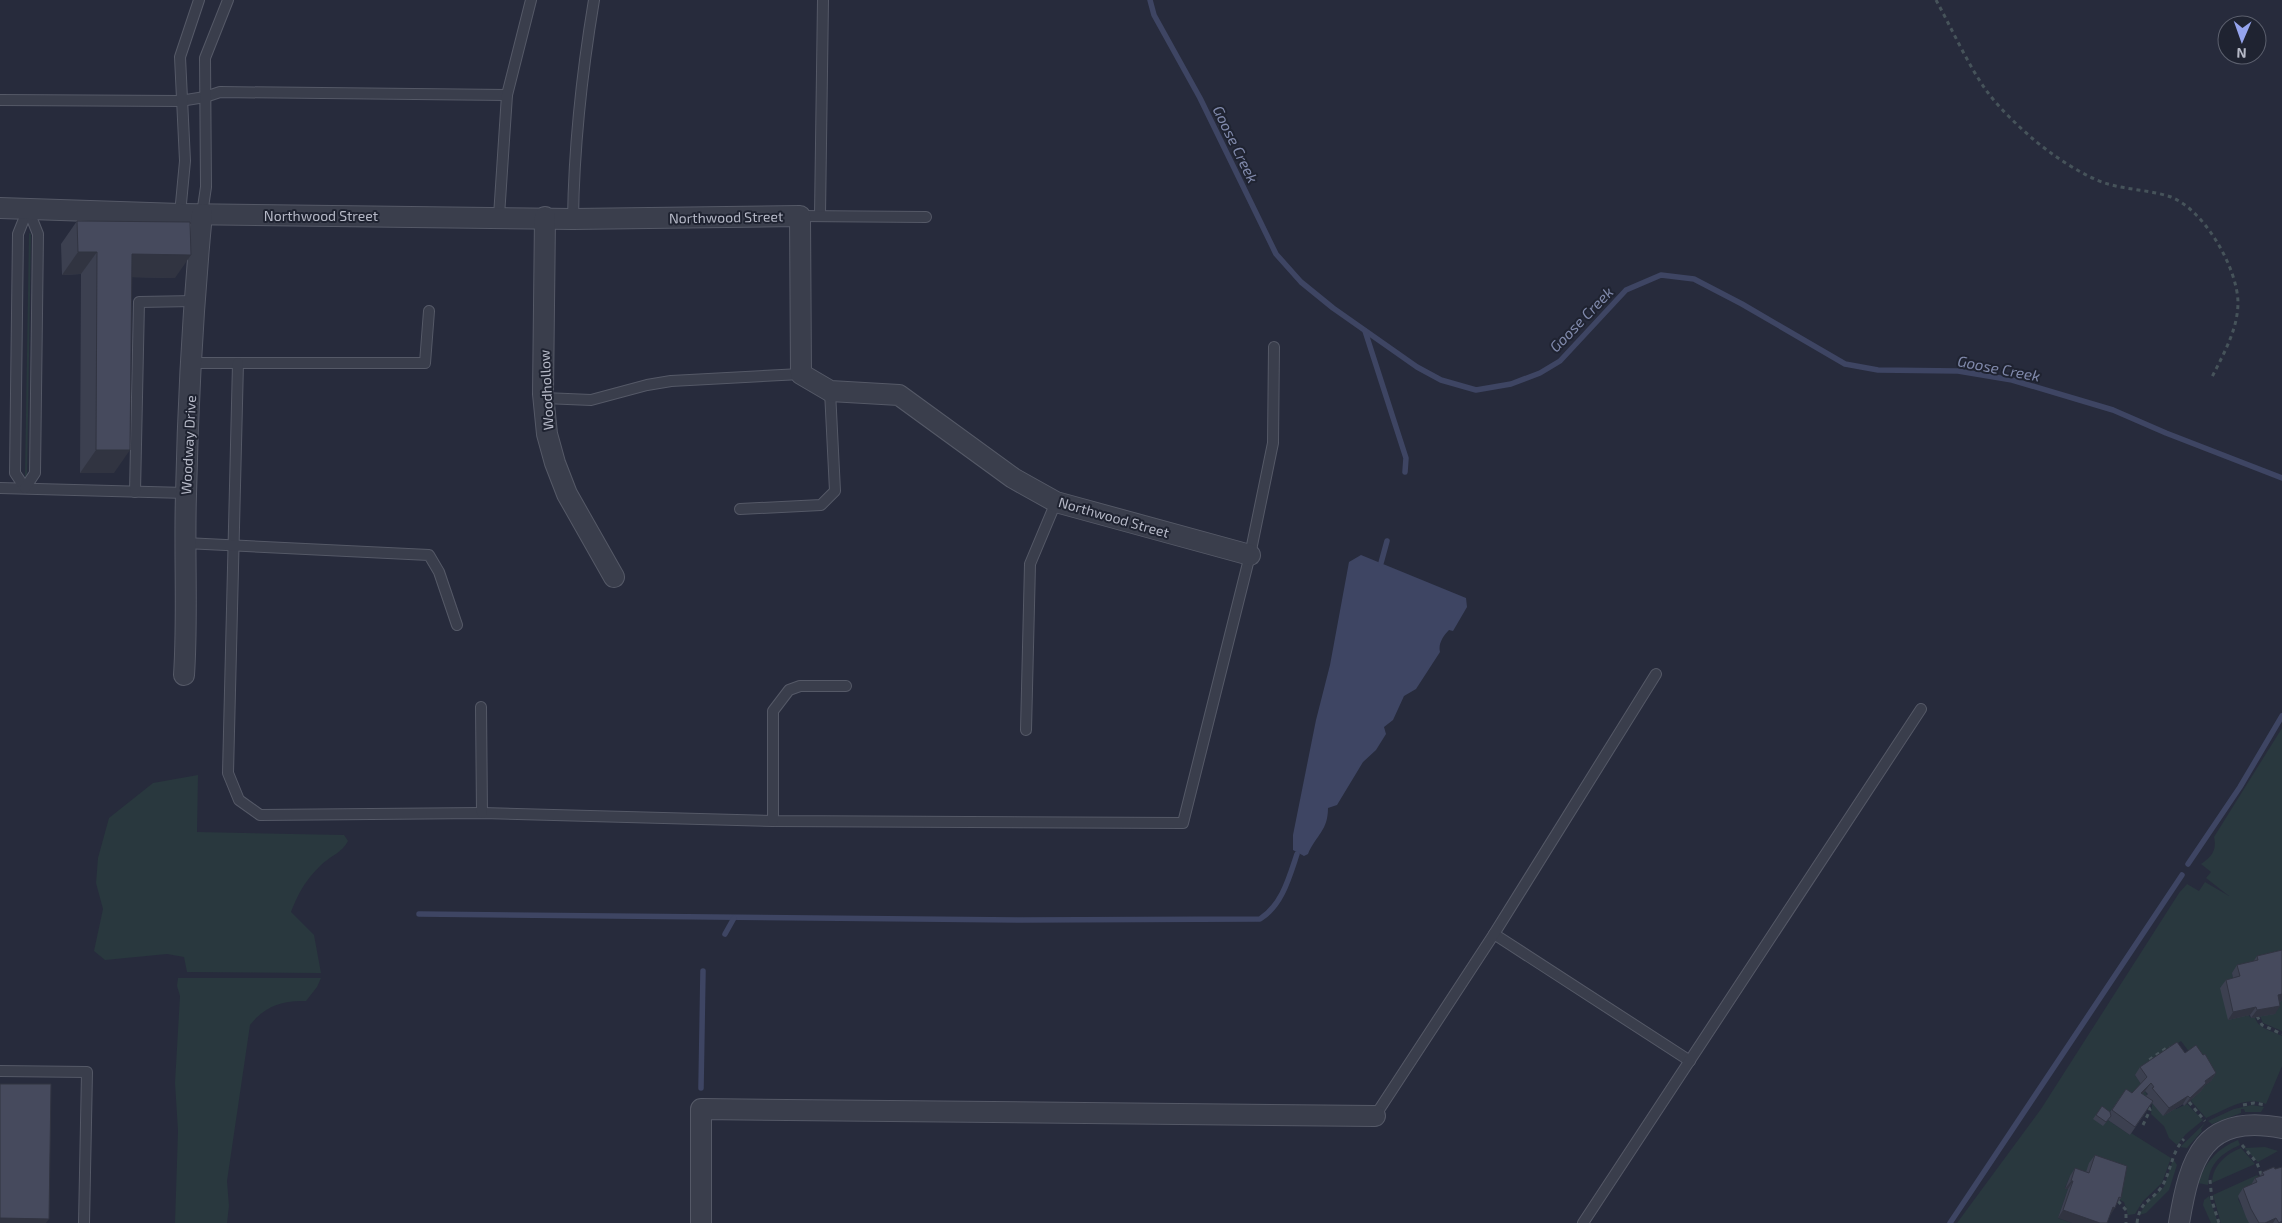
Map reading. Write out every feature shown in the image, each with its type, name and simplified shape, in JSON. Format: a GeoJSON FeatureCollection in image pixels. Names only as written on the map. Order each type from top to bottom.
{"type":"FeatureCollection","features":[{"type":"Feature","properties":{"kind":"street","name":"Northwood Street"},"geometry":{"type":"LineString","coordinates":[[0,208],[180,214],[499,216],[574,219],[800,216],[800,374],[830,391],[898,395],[1012,478],[1056,502],[1250,555]]}},
{"type":"Feature","properties":{"kind":"street","name":"Woodway Drive"},"geometry":{"type":"LineString","coordinates":[[184,675],[187,631],[186,493],[194,301],[202,214]]}},
{"type":"Feature","properties":{"kind":"street","name":"Woodhollow"},"geometry":{"type":"LineString","coordinates":[[545,217],[544,398],[547,434],[554,463],[567,494],[614,577]]}},
{"type":"Feature","properties":{"kind":"street"},"geometry":{"type":"LineString","coordinates":[[701,1223],[701,1108],[1375,1116]]}},
{"type":"Feature","properties":{"kind":"street"},"geometry":{"type":"LineString","coordinates":[[2179,1223],[2186,1181],[2194,1160],[2208,1140],[2228,1129],[2239,1137],[2251,1124],[2282,1128]]}},
{"type":"Feature","properties":{"kind":"lane"},"geometry":{"type":"LineString","coordinates":[[180,214],[185,162],[180,101],[180,57],[199,0]]}},
{"type":"Feature","properties":{"kind":"lane"},"geometry":{"type":"LineString","coordinates":[[202,214],[206,187],[205,58],[228,0]]}},
{"type":"Feature","properties":{"kind":"lane"},"geometry":{"type":"LineString","coordinates":[[499,216],[507,95],[531,0]]}},
{"type":"Feature","properties":{"kind":"lane"},"geometry":{"type":"LineString","coordinates":[[574,219],[574,180],[587,43],[594,0]]}},
{"type":"Feature","properties":{"kind":"lane"},"geometry":{"type":"LineString","coordinates":[[820,215],[823,0]]}},
{"type":"Feature","properties":{"kind":"lane"},"geometry":{"type":"LineString","coordinates":[[0,100],[180,101],[205,97],[220,92],[507,95]]}},
{"type":"Feature","properties":{"kind":"lane"},"geometry":{"type":"LineString","coordinates":[[25,488],[15,473],[15,411],[18,234],[28,209]]}},
{"type":"Feature","properties":{"kind":"lane"},"geometry":{"type":"LineString","coordinates":[[25,488],[35,473],[38,234],[28,209]]}},
{"type":"Feature","properties":{"kind":"lane"},"geometry":{"type":"LineString","coordinates":[[800,216],[926,217]]}},
{"type":"Feature","properties":{"kind":"lane"},"geometry":{"type":"LineString","coordinates":[[135,492],[139,302],[194,301]]}},
{"type":"Feature","properties":{"kind":"lane"},"geometry":{"type":"LineString","coordinates":[[192,364],[425,363],[429,311]]}},
{"type":"Feature","properties":{"kind":"lane"},"geometry":{"type":"LineString","coordinates":[[238,364],[228,773],[239,800],[260,815],[482,813],[773,821],[1183,823],[1250,555],[1273,443],[1274,347]]}},
{"type":"Feature","properties":{"kind":"lane"},"geometry":{"type":"LineString","coordinates":[[544,398],[591,400],[647,385],[671,382],[800,374]]}},
{"type":"Feature","properties":{"kind":"lane"},"geometry":{"type":"LineString","coordinates":[[740,509],[821,505],[835,491],[830,391]]}},
{"type":"Feature","properties":{"kind":"lane"},"geometry":{"type":"LineString","coordinates":[[0,488],[186,493]]}},
{"type":"Feature","properties":{"kind":"lane"},"geometry":{"type":"LineString","coordinates":[[1026,730],[1030,564],[1056,502]]}},
{"type":"Feature","properties":{"kind":"lane"},"geometry":{"type":"LineString","coordinates":[[185,543],[429,555],[438,572],[457,625]]}},
{"type":"Feature","properties":{"kind":"lane"},"geometry":{"type":"LineString","coordinates":[[1375,1116],[1494,934],[1656,674]]}},
{"type":"Feature","properties":{"kind":"lane"},"geometry":{"type":"LineString","coordinates":[[773,821],[773,711],[789,690],[800,686],[846,686]]}},
{"type":"Feature","properties":{"kind":"lane"},"geometry":{"type":"LineString","coordinates":[[481,707],[482,813]]}},
{"type":"Feature","properties":{"kind":"lane"},"geometry":{"type":"LineString","coordinates":[[1583,1223],[1921,709]]}},
{"type":"Feature","properties":{"kind":"lane"},"geometry":{"type":"LineString","coordinates":[[1494,934],[1690,1061]]}},
{"type":"Feature","properties":{"kind":"lane"},"geometry":{"type":"LineString","coordinates":[[0,1071],[87,1072],[84,1223]]}},
{"type":"Feature","properties":{"kind":"path"},"geometry":{"type":"LineString","coordinates":[[1936,0],[1986,90],[2034,139],[2068,164],[2106,184],[2171,197],[2191,208],[2209,229],[2223,255],[2233,280],[2238,302],[2228,346],[2212,377]]}},
{"type":"Feature","properties":{"kind":"path"},"geometry":{"type":"LineString","coordinates":[[2257,1016],[2262,1025],[2282,1034]]}},
{"type":"Feature","properties":{"kind":"path"},"geometry":{"type":"LineString","coordinates":[[2146,1067],[2149,1060],[2168,1047],[2171,1048]]}},
{"type":"Feature","properties":{"kind":"path"},"geometry":{"type":"LineString","coordinates":[[2142,1125],[2150,1107],[2144,1099]]}},
{"type":"Feature","properties":{"kind":"path"},"geometry":{"type":"LineString","coordinates":[[2239,1137],[2251,1145]]}},
{"type":"Feature","properties":{"kind":"path"},"geometry":{"type":"LineString","coordinates":[[2237,1148],[2239,1137]]}},
{"type":"Feature","properties":{"kind":"path"},"geometry":{"type":"LineString","coordinates":[[2239,1137],[2257,1163],[2262,1177]]}},
{"type":"Feature","properties":{"kind":"path"},"geometry":{"type":"LineString","coordinates":[[2210,1176],[2212,1201],[2219,1223]]}},
{"type":"Feature","properties":{"kind":"path"},"geometry":{"type":"LineString","coordinates":[[2118,1201],[2124,1206],[2126,1223]]}},
{"type":"Feature","properties":{"kind":"shaded area"},"geometry":{"type":"Polygon","coordinates":[[[29,233],[31,234],[27,477],[25,476],[29,233]]]}},
{"type":"Feature","properties":{"kind":"shaded area"},"geometry":{"type":"Polygon","coordinates":[[[2282,728],[2282,957],[2232,974],[2235,984],[2220,987],[2251,1018],[2255,1017],[2262,1027],[2282,1036],[2282,1066],[2266,1104],[2250,1101],[2227,1108],[2206,1118],[2191,1101],[2199,1089],[2211,1081],[2181,1041],[2135,1075],[2142,1085],[2126,1101],[2121,1097],[2107,1116],[2108,1120],[2130,1135],[2131,1133],[2171,1158],[2162,1183],[2143,1201],[2135,1214],[2128,1215],[2124,1202],[2070,1176],[2065,1188],[2068,1189],[2058,1218],[2072,1223],[1957,1223],[2041,1109],[2179,893],[2187,884],[2199,891],[2205,882],[2229,896],[2206,878],[2211,872],[2201,864],[2213,853],[2215,846],[2214,837],[2282,728]]]}},
{"type":"Feature","properties":{"kind":"shaded area"},"geometry":{"type":"Polygon","coordinates":[[[198,775],[197,832],[344,835],[348,841],[343,849],[324,862],[311,876],[291,912],[314,935],[321,973],[187,972],[184,957],[167,954],[105,960],[94,951],[103,909],[96,883],[98,858],[109,818],[153,783],[198,775]]]}},
{"type":"Feature","properties":{"kind":"shaded area"},"geometry":{"type":"Polygon","coordinates":[[[178,978],[321,978],[317,987],[306,1001],[282,1003],[268,1009],[250,1025],[227,1181],[229,1206],[227,1223],[175,1223],[178,1131],[175,1083],[180,996],[177,986],[178,978]]]}},
{"type":"Feature","properties":{"kind":"shaded area"},"geometry":{"type":"Polygon","coordinates":[[[2282,1001],[2282,1031],[2263,1023],[2260,1016],[2274,1014],[2272,1003],[2282,1001]]]}},
{"type":"Feature","properties":{"kind":"shaded area"},"geometry":{"type":"Polygon","coordinates":[[[2145,1091],[2152,1104],[2176,1109],[2187,1104],[2203,1120],[2186,1134],[2177,1145],[2169,1138],[2164,1126],[2151,1114],[2152,1105],[2141,1094],[2145,1091]]]}},
{"type":"Feature","properties":{"kind":"shaded area"},"geometry":{"type":"Polygon","coordinates":[[[2252,1105],[2264,1107],[2261,1112],[2245,1112],[2244,1109],[2241,1109],[2241,1113],[2212,1124],[2208,1121],[2234,1109],[2252,1105]]]}},
{"type":"Feature","properties":{"kind":"shaded area"},"geometry":{"type":"Polygon","coordinates":[[[2205,1123],[2201,1129],[2202,1131],[2187,1148],[2180,1147],[2205,1123]]]}},
{"type":"Feature","properties":{"kind":"shaded area"},"geometry":{"type":"Polygon","coordinates":[[[2238,1140],[2240,1145],[2222,1155],[2214,1165],[2208,1185],[2198,1183],[2208,1162],[2224,1147],[2238,1140]]]}},
{"type":"Feature","properties":{"kind":"shaded area"},"geometry":{"type":"Polygon","coordinates":[[[2265,1147],[2278,1151],[2258,1162],[2244,1148],[2265,1147]]]}},
{"type":"Feature","properties":{"kind":"shaded area"},"geometry":{"type":"Polygon","coordinates":[[[2241,1148],[2255,1164],[2212,1183],[2214,1171],[2221,1161],[2241,1148]]]}},
{"type":"Feature","properties":{"kind":"shaded area"},"geometry":{"type":"Polygon","coordinates":[[[2173,1159],[2177,1165],[2169,1190],[2146,1213],[2139,1215],[2148,1201],[2164,1187],[2173,1159]]]}},
{"type":"Feature","properties":{"kind":"shaded area"},"geometry":{"type":"Polygon","coordinates":[[[2257,1175],[2260,1178],[2238,1199],[2250,1223],[2221,1223],[2213,1195],[2257,1175]]]}},
{"type":"Feature","properties":{"kind":"shaded area"},"geometry":{"type":"Polygon","coordinates":[[[2209,1196],[2218,1223],[2211,1223],[2203,1205],[2204,1200],[2209,1196]]]}},
{"type":"Feature","properties":{"kind":"water"},"geometry":{"type":"Polygon","coordinates":[[[1361,555],[1466,598],[1467,607],[1453,631],[1449,630],[1443,637],[1440,643],[1440,652],[1416,689],[1404,696],[1393,720],[1384,727],[1386,734],[1376,750],[1363,762],[1337,805],[1328,808],[1324,828],[1308,854],[1304,856],[1293,850],[1293,835],[1316,720],[1330,665],[1349,562],[1361,555]]]}},
{"type":"Feature","properties":{"kind":"building"},"geometry":{"type":"Polygon","coordinates":[[[77,221],[190,222],[191,255],[132,254],[130,450],[96,450],[97,252],[78,252],[77,221]]]}},
{"type":"Feature","properties":{"kind":"building"},"geometry":{"type":"Polygon","coordinates":[[[2282,950],[2282,994],[2278,995],[2280,1006],[2257,1010],[2256,1007],[2233,1012],[2226,980],[2240,976],[2237,965],[2258,960],[2257,956],[2282,950]]]}},
{"type":"Feature","properties":{"kind":"building"},"geometry":{"type":"Polygon","coordinates":[[[2177,1042],[2185,1053],[2196,1045],[2203,1055],[2205,1054],[2216,1073],[2205,1081],[2206,1083],[2190,1098],[2188,1096],[2169,1108],[2152,1088],[2154,1087],[2151,1083],[2141,1093],[2153,1101],[2135,1127],[2112,1110],[2126,1089],[2132,1093],[2147,1077],[2140,1067],[2177,1042]]]}},
{"type":"Feature","properties":{"kind":"building"},"geometry":{"type":"Polygon","coordinates":[[[0,1084],[51,1084],[49,1219],[0,1218],[0,1084]]]}},
{"type":"Feature","properties":{"kind":"building"},"geometry":{"type":"Polygon","coordinates":[[[2102,1106],[2110,1112],[2111,1116],[2106,1122],[2096,1115],[2102,1106]]]}},
{"type":"Feature","properties":{"kind":"building"},"geometry":{"type":"Polygon","coordinates":[[[2095,1155],[2127,1166],[2121,1198],[2119,1197],[2115,1208],[2113,1207],[2107,1223],[2100,1223],[2063,1210],[2073,1181],[2071,1181],[2075,1168],[2089,1173],[2095,1155]]]}},
{"type":"Feature","properties":{"kind":"building"},"geometry":{"type":"Polygon","coordinates":[[[2274,1167],[2275,1169],[2282,1167],[2282,1221],[2279,1223],[2276,1218],[2265,1223],[2259,1223],[2243,1188],[2257,1182],[2255,1178],[2264,1175],[2262,1172],[2274,1167]]]}},
{"type":"Feature","properties":{"kind":"waterway","name":"Goose Creek"},"geometry":{"type":"LineString","coordinates":[[1150,0],[1154,15],[1200,98],[1276,254],[1301,282],[1333,308],[1417,367],[1441,380],[1476,390],[1511,384],[1540,373],[1560,361],[1626,290],[1661,275],[1694,279],[1742,304],[1845,364],[1878,370],[1958,371],[2012,380],[2113,410],[2166,433],[2282,478]]}},
{"type":"Feature","properties":{"kind":"waterway"},"geometry":{"type":"LineString","coordinates":[[1365,331],[1406,458],[1405,472]]}},
{"type":"Feature","properties":{"kind":"waterway"},"geometry":{"type":"LineString","coordinates":[[1381,563],[1387,541]]}},
{"type":"Feature","properties":{"kind":"waterway"},"geometry":{"type":"LineString","coordinates":[[2188,864],[2240,787],[2282,716]]}},
{"type":"Feature","properties":{"kind":"waterway"},"geometry":{"type":"LineString","coordinates":[[419,914],[1019,920],[1260,919],[1268,913],[1279,899],[1288,881],[1297,854]]}},
{"type":"Feature","properties":{"kind":"waterway"},"geometry":{"type":"LineString","coordinates":[[1950,1223],[2182,875]]}},
{"type":"Feature","properties":{"kind":"waterway"},"geometry":{"type":"LineString","coordinates":[[725,934],[734,918]]}},
{"type":"Feature","properties":{"kind":"waterway"},"geometry":{"type":"LineString","coordinates":[[701,1088],[703,971]]}}]}
